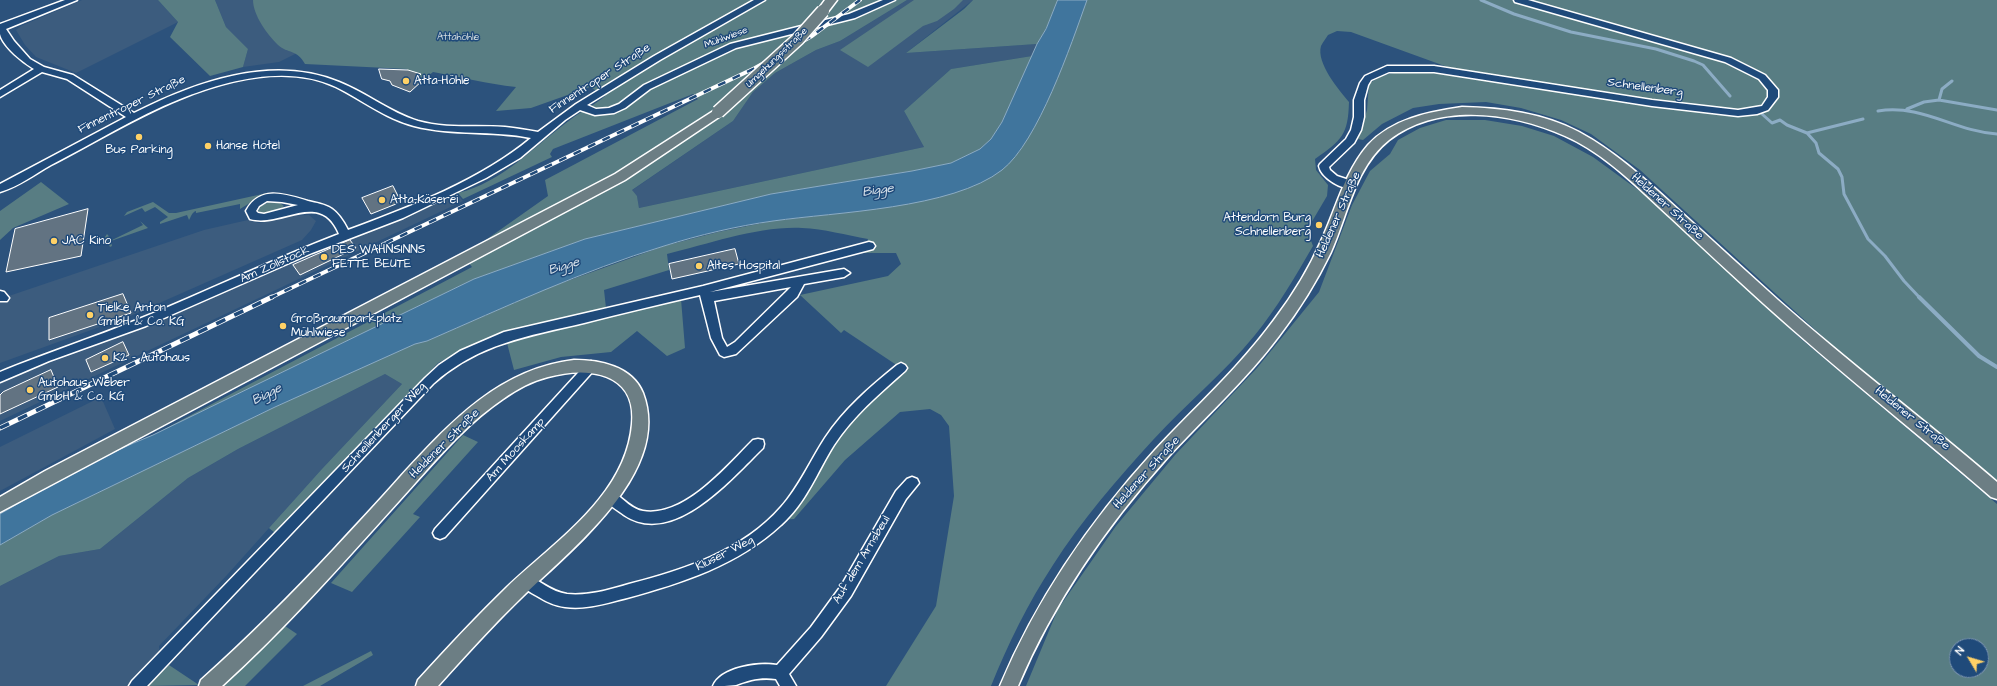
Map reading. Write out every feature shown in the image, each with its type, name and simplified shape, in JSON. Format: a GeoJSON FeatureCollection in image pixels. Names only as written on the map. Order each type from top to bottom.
{"type":"FeatureCollection","features":[{"type":"Feature","properties":{"kind":"main road","name":"Umgehungsstraße"},"geometry":{"type":"LineString","coordinates":[[0,505],[51,476],[620,177],[718,112],[798,39],[831,0]]}},
{"type":"Feature","properties":{"kind":"main road","name":"Heldener Straße"},"geometry":{"type":"LineString","coordinates":[[1009,686],[1040,619],[1069,572],[1116,506],[1148,468],[1243,370],[1292,306],[1323,253],[1351,185],[1365,159],[1382,138],[1404,124],[1431,115],[1467,111],[1490,112],[1552,126],[1593,145],[1621,166],[1800,328],[1946,447],[1997,492]]}},
{"type":"Feature","properties":{"kind":"main road","name":"Heldener Straße"},"geometry":{"type":"LineString","coordinates":[[208,686],[267,632],[444,442],[484,405],[514,384],[542,372],[570,366],[591,366],[621,375],[631,384],[638,399],[641,423],[635,452],[626,474],[610,497],[584,526],[478,628],[425,686]]}},
{"type":"Feature","properties":{"kind":"street"},"geometry":{"type":"LineString","coordinates":[[73,0],[0,27],[10,44],[27,61],[41,69],[70,77],[132,117]]}},
{"type":"Feature","properties":{"kind":"street","name":"Finnentroper Straße"},"geometry":{"type":"LineString","coordinates":[[0,188],[132,117],[169,99],[204,86],[245,76],[281,73],[311,76],[338,84],[398,117],[414,123],[444,129],[505,130],[540,136],[561,118],[579,106],[657,58],[761,0]]}},
{"type":"Feature","properties":{"kind":"street","name":"Mühlwiese"},"geometry":{"type":"LineString","coordinates":[[579,106],[595,112],[611,112],[622,106],[646,87],[733,46],[852,16],[891,0]]}},
{"type":"Feature","properties":{"kind":"street","name":"Schnellenberg"},"geometry":{"type":"LineString","coordinates":[[1351,185],[1333,178],[1325,172],[1324,166],[1350,141],[1356,130],[1359,117],[1360,96],[1363,85],[1368,78],[1386,69],[1434,69],[1652,103],[1738,113],[1757,111],[1765,108],[1773,96],[1773,90],[1762,77],[1728,60],[1518,0]]}},
{"type":"Feature","properties":{"kind":"street"},"geometry":{"type":"LineString","coordinates":[[0,48],[10,44]]}},
{"type":"Feature","properties":{"kind":"street"},"geometry":{"type":"LineString","coordinates":[[0,94],[41,69]]}},
{"type":"Feature","properties":{"kind":"street","name":"Am Zollstock"},"geometry":{"type":"LineString","coordinates":[[0,377],[44,358],[142,323],[308,250],[399,215],[482,176],[516,156],[540,136]]}},
{"type":"Feature","properties":{"kind":"street"},"geometry":{"type":"LineString","coordinates":[[322,209],[298,208],[272,216],[255,217],[252,214],[251,209],[256,203],[268,198],[286,199],[322,209],[334,217],[345,235]]}},
{"type":"Feature","properties":{"kind":"street"},"geometry":{"type":"LineString","coordinates":[[272,216],[292,206],[286,199]]}},
{"type":"Feature","properties":{"kind":"street","name":"Schnellenberger Weg"},"geometry":{"type":"LineString","coordinates":[[706,294],[869,246]]}},
{"type":"Feature","properties":{"kind":"street","name":"Schnellenberger Weg"},"geometry":{"type":"LineString","coordinates":[[137,686],[429,381],[443,368],[464,354],[504,338],[706,294],[844,272]]}},
{"type":"Feature","properties":{"kind":"street"},"geometry":{"type":"LineString","coordinates":[[706,294],[718,346],[724,352],[732,351],[794,294],[801,280]]}},
{"type":"Feature","properties":{"kind":"street","name":"Am Mooskamp"},"geometry":{"type":"LineString","coordinates":[[440,533],[591,366]]}},
{"type":"Feature","properties":{"kind":"street","name":"Kluser Weg"},"geometry":{"type":"LineString","coordinates":[[526,581],[551,597],[572,601],[609,596],[664,581],[704,566],[757,539],[792,505],[843,422],[864,399],[901,368]]}},
{"type":"Feature","properties":{"kind":"street"},"geometry":{"type":"LineString","coordinates":[[610,497],[640,516],[654,519],[670,516],[713,488],[758,444]]}},
{"type":"Feature","properties":{"kind":"street","name":"Auf dem Arnsbeul"},"geometry":{"type":"LineString","coordinates":[[780,673],[816,632],[846,592],[901,496],[912,483]]}},
{"type":"Feature","properties":{"kind":"street"},"geometry":{"type":"LineString","coordinates":[[721,686],[738,675],[763,670],[780,673],[788,686]]}},
{"type":"Feature","properties":{"kind":"shaded area"},"geometry":{"type":"Polygon","coordinates":[[[82,0],[158,0],[178,22],[76,73],[36,57],[25,45],[16,30],[21,26],[82,0]]]}},
{"type":"Feature","properties":{"kind":"shaded area"},"geometry":{"type":"Polygon","coordinates":[[[215,0],[266,0],[301,51],[279,62],[243,67],[248,49],[226,27],[215,0]]]}},
{"type":"Feature","properties":{"kind":"shaded area"},"geometry":{"type":"Polygon","coordinates":[[[907,0],[973,0],[906,53],[1037,44],[1032,56],[951,69],[904,111],[924,147],[639,208],[637,196],[631,191],[733,121],[753,92],[775,73],[816,50],[840,41],[907,0]]]}},
{"type":"Feature","properties":{"kind":"shaded area"},"geometry":{"type":"Polygon","coordinates":[[[457,194],[463,201],[0,421],[0,383],[17,375],[147,327],[295,260],[395,222],[457,194]]]}},
{"type":"Feature","properties":{"kind":"shaded area"},"geometry":{"type":"Polygon","coordinates":[[[309,215],[316,221],[311,230],[302,240],[130,316],[0,363],[0,299],[204,230],[248,220],[259,223],[288,216],[309,215]]]}},
{"type":"Feature","properties":{"kind":"shaded area"},"geometry":{"type":"Polygon","coordinates":[[[385,374],[402,384],[321,470],[227,575],[159,646],[160,662],[137,686],[0,686],[0,586],[59,556],[100,549],[188,478],[238,449],[385,374]]]}},
{"type":"Feature","properties":{"kind":"shaded area"},"geometry":{"type":"Polygon","coordinates":[[[101,397],[115,429],[0,491],[0,447],[101,397]]]}},
{"type":"Feature","properties":{"kind":"green space"},"geometry":{"type":"Polygon","coordinates":[[[158,0],[215,0],[226,27],[248,49],[243,67],[210,76],[170,37],[178,22],[158,0]]]}},
{"type":"Feature","properties":{"kind":"green space","name":"Attahöhle"},"geometry":{"type":"Polygon","coordinates":[[[253,0],[907,0],[840,41],[816,50],[775,73],[753,92],[733,121],[632,190],[637,196],[639,208],[924,147],[904,111],[951,69],[1032,56],[1002,122],[991,139],[980,149],[951,163],[912,171],[771,194],[585,239],[474,279],[153,435],[472,267],[463,256],[548,196],[545,180],[698,99],[693,94],[553,149],[550,154],[552,157],[463,199],[458,193],[474,188],[504,172],[574,117],[605,96],[590,87],[531,108],[496,111],[516,87],[433,72],[422,81],[402,78],[407,69],[305,64],[299,56],[282,48],[269,35],[255,12],[253,0]]]}},
{"type":"Feature","properties":{"kind":"green space"},"geometry":{"type":"Polygon","coordinates":[[[914,0],[963,0],[954,9],[937,21],[923,26],[868,67],[840,50],[914,0]]]}},
{"type":"Feature","properties":{"kind":"green space"},"geometry":{"type":"Polygon","coordinates":[[[973,0],[1058,0],[1046,29],[1037,44],[906,53],[964,9],[973,0]]]}},
{"type":"Feature","properties":{"kind":"green space"},"geometry":{"type":"Polygon","coordinates":[[[1087,0],[1997,0],[1997,483],[1856,367],[1640,170],[1591,134],[1561,120],[1521,108],[1486,102],[1439,104],[1413,108],[1382,124],[1363,140],[1358,139],[1367,110],[1369,84],[1378,78],[1397,72],[1418,72],[1449,75],[1453,69],[1351,32],[1337,31],[1328,35],[1321,46],[1320,53],[1329,76],[1349,102],[1347,122],[1342,136],[1332,147],[1315,159],[1316,170],[1328,185],[1327,196],[1307,230],[1313,246],[1293,281],[1255,335],[1231,362],[1140,454],[1100,500],[1076,532],[1044,579],[1027,609],[1011,639],[991,686],[886,686],[936,606],[954,496],[949,426],[941,415],[930,409],[900,412],[845,460],[794,519],[779,520],[829,443],[901,368],[844,330],[841,333],[800,295],[888,276],[901,264],[896,253],[864,253],[868,239],[802,228],[785,228],[751,233],[667,254],[669,270],[604,290],[606,308],[502,334],[459,352],[438,363],[328,481],[275,533],[269,528],[402,384],[385,374],[238,449],[188,478],[100,549],[59,556],[0,586],[0,545],[52,515],[275,407],[415,344],[427,341],[548,288],[664,246],[718,232],[772,221],[861,211],[934,198],[974,186],[1019,152],[1041,114],[1063,63],[1087,0]]]}},
{"type":"Feature","properties":{"kind":"green space"},"geometry":{"type":"Polygon","coordinates":[[[1446,120],[1485,120],[1522,126],[1554,136],[1593,157],[1652,200],[1801,339],[1997,504],[1997,686],[1026,686],[1058,609],[1116,526],[1175,455],[1257,368],[1319,292],[1352,205],[1370,171],[1390,154],[1398,140],[1420,128],[1446,120]]]}},
{"type":"Feature","properties":{"kind":"green space"},"geometry":{"type":"Polygon","coordinates":[[[41,182],[69,204],[13,228],[0,240],[0,211],[41,182]]]}},
{"type":"Feature","properties":{"kind":"green space"},"geometry":{"type":"Polygon","coordinates":[[[267,193],[281,194],[258,198],[240,209],[240,204],[196,213],[196,211],[189,220],[187,215],[160,224],[160,222],[168,217],[155,207],[145,212],[142,208],[124,216],[127,212],[153,202],[169,213],[176,213],[267,193]]]}},
{"type":"Feature","properties":{"kind":"green space"},"geometry":{"type":"Polygon","coordinates":[[[269,202],[280,203],[284,206],[279,210],[272,212],[259,212],[258,210],[261,206],[269,202]]]}},
{"type":"Feature","properties":{"kind":"green space"},"geometry":{"type":"Polygon","coordinates":[[[140,221],[148,228],[111,241],[112,246],[110,247],[105,237],[107,234],[112,240],[143,225],[140,221]]]}},
{"type":"Feature","properties":{"kind":"green space"},"geometry":{"type":"Polygon","coordinates":[[[681,299],[685,348],[667,356],[637,331],[611,352],[561,357],[514,370],[507,343],[681,299]]]}},
{"type":"Feature","properties":{"kind":"green space"},"geometry":{"type":"Polygon","coordinates":[[[463,435],[478,442],[413,514],[420,517],[352,592],[331,583],[463,435]]]}},
{"type":"Feature","properties":{"kind":"green space"},"geometry":{"type":"Polygon","coordinates":[[[285,626],[297,634],[245,686],[223,686],[285,626]]]}},
{"type":"Feature","properties":{"kind":"green space"},"geometry":{"type":"Polygon","coordinates":[[[371,651],[373,655],[320,686],[303,686],[371,651]]]}},
{"type":"Feature","properties":{"kind":"green space"},"geometry":{"type":"Polygon","coordinates":[[[169,665],[199,685],[148,686],[169,665]]]}},
{"type":"Feature","properties":{"kind":"water","name":"Bigge"},"geometry":{"type":"Polygon","coordinates":[[[1058,0],[1087,0],[1063,66],[1040,116],[1028,138],[1015,157],[1002,170],[980,183],[954,193],[892,207],[773,221],[718,231],[664,246],[603,267],[544,290],[427,341],[415,344],[275,407],[52,515],[0,545],[0,514],[38,492],[114,452],[153,435],[474,279],[585,239],[771,194],[912,171],[951,163],[980,149],[991,139],[1002,122],[1058,0]]]}},
{"type":"Feature","properties":{"kind":"building","name":"Atta-Höhle"},"geometry":{"type":"Polygon","coordinates":[[[379,69],[408,70],[421,74],[417,78],[423,80],[410,92],[392,85],[390,81],[382,79],[379,69]]]}},
{"type":"Feature","properties":{"kind":"building","name":"Atta-Käserei"},"geometry":{"type":"Polygon","coordinates":[[[393,186],[401,202],[371,214],[362,198],[393,186]]]}},
{"type":"Feature","properties":{"kind":"building","name":"JAC Kino"},"geometry":{"type":"Polygon","coordinates":[[[88,209],[81,256],[6,272],[15,229],[88,209]]]}},
{"type":"Feature","properties":{"kind":"building","name":"DES WAHNSINNS FETTE BEUTE"},"geometry":{"type":"Polygon","coordinates":[[[350,240],[356,248],[300,275],[293,265],[350,240]]]}},
{"type":"Feature","properties":{"kind":"building","name":"Altes Hospital"},"geometry":{"type":"Polygon","coordinates":[[[735,249],[739,264],[672,279],[669,264],[735,249]]]}},
{"type":"Feature","properties":{"kind":"building","name":"Tielke Anton GmbH & Co. KG"},"geometry":{"type":"Polygon","coordinates":[[[123,294],[131,313],[49,340],[49,318],[123,294]]]}},
{"type":"Feature","properties":{"kind":"building","name":"K2 - Autohaus"},"geometry":{"type":"Polygon","coordinates":[[[123,342],[129,355],[91,372],[86,360],[123,342]]]}},
{"type":"Feature","properties":{"kind":"building","name":"Autohaus Weber GmbH & Co. KG"},"geometry":{"type":"Polygon","coordinates":[[[51,370],[58,387],[0,414],[0,395],[3,392],[51,370]]]}},
{"type":"Feature","properties":{"kind":"waterway"},"geometry":{"type":"LineString","coordinates":[[1481,0],[1514,14],[1571,32],[1656,49],[1694,61],[1703,65],[1730,96]]}},
{"type":"Feature","properties":{"kind":"waterway"},"geometry":{"type":"LineString","coordinates":[[1939,100],[1942,89],[1952,81]]}},
{"type":"Feature","properties":{"kind":"waterway"},"geometry":{"type":"LineString","coordinates":[[1907,109],[1924,102],[1939,100]]}},
{"type":"Feature","properties":{"kind":"waterway"},"geometry":{"type":"LineString","coordinates":[[1939,100],[1997,110]]}},
{"type":"Feature","properties":{"kind":"waterway"},"geometry":{"type":"LineString","coordinates":[[1878,111],[1909,111],[1924,114],[1981,132],[1997,134]]}},
{"type":"Feature","properties":{"kind":"waterway"},"geometry":{"type":"LineString","coordinates":[[1762,114],[1772,123],[1780,120],[1787,125],[1807,133]]}},
{"type":"Feature","properties":{"kind":"waterway"},"geometry":{"type":"LineString","coordinates":[[1807,133],[1863,119]]}},
{"type":"Feature","properties":{"kind":"waterway"},"geometry":{"type":"LineString","coordinates":[[1807,133],[1816,143],[1819,153],[1838,169],[1842,177],[1844,194],[1868,239],[1885,256],[1904,281],[1920,298]]}},
{"type":"Feature","properties":{"kind":"waterway"},"geometry":{"type":"LineString","coordinates":[[1920,298],[1979,356],[1997,367]]}},
{"type":"Feature","properties":{"kind":"railway"},"geometry":{"type":"LineString","coordinates":[[270,298],[755,68],[812,36],[860,0]]}},
{"type":"Feature","properties":{"kind":"railway"},"geometry":{"type":"LineString","coordinates":[[0,428],[272,297]]}},
{"type":"Feature","properties":{"kind":"place","name":"Atta-Höhle"},"geometry":{"type":"Point","coordinates":[406,81]}},
{"type":"Feature","properties":{"kind":"place","name":"Bus Parking"},"geometry":{"type":"Point","coordinates":[139,137]}},
{"type":"Feature","properties":{"kind":"place","name":"Hanse Hotel"},"geometry":{"type":"Point","coordinates":[208,146]}},
{"type":"Feature","properties":{"kind":"place","name":"Atta-Käserei"},"geometry":{"type":"Point","coordinates":[382,200]}},
{"type":"Feature","properties":{"kind":"place","name":"Attendorn Burg Schnellenberg"},"geometry":{"type":"Point","coordinates":[1319,225]}},
{"type":"Feature","properties":{"kind":"place","name":"JAC Kino"},"geometry":{"type":"Point","coordinates":[54,241]}},
{"type":"Feature","properties":{"kind":"place","name":"DES WAHNSINNS FETTE BEUTE"},"geometry":{"type":"Point","coordinates":[324,257]}},
{"type":"Feature","properties":{"kind":"place","name":"Altes Hospital"},"geometry":{"type":"Point","coordinates":[699,266]}},
{"type":"Feature","properties":{"kind":"place","name":"Tielke Anton GmbH & Co. KG"},"geometry":{"type":"Point","coordinates":[90,315]}},
{"type":"Feature","properties":{"kind":"place","name":"Großraumparkplatz Mühlwiese"},"geometry":{"type":"Point","coordinates":[283,326]}},
{"type":"Feature","properties":{"kind":"place","name":"K2 - Autohaus"},"geometry":{"type":"Point","coordinates":[105,358]}},
{"type":"Feature","properties":{"kind":"place","name":"Autohaus Weber GmbH & Co. KG"},"geometry":{"type":"Point","coordinates":[30,390]}}]}
